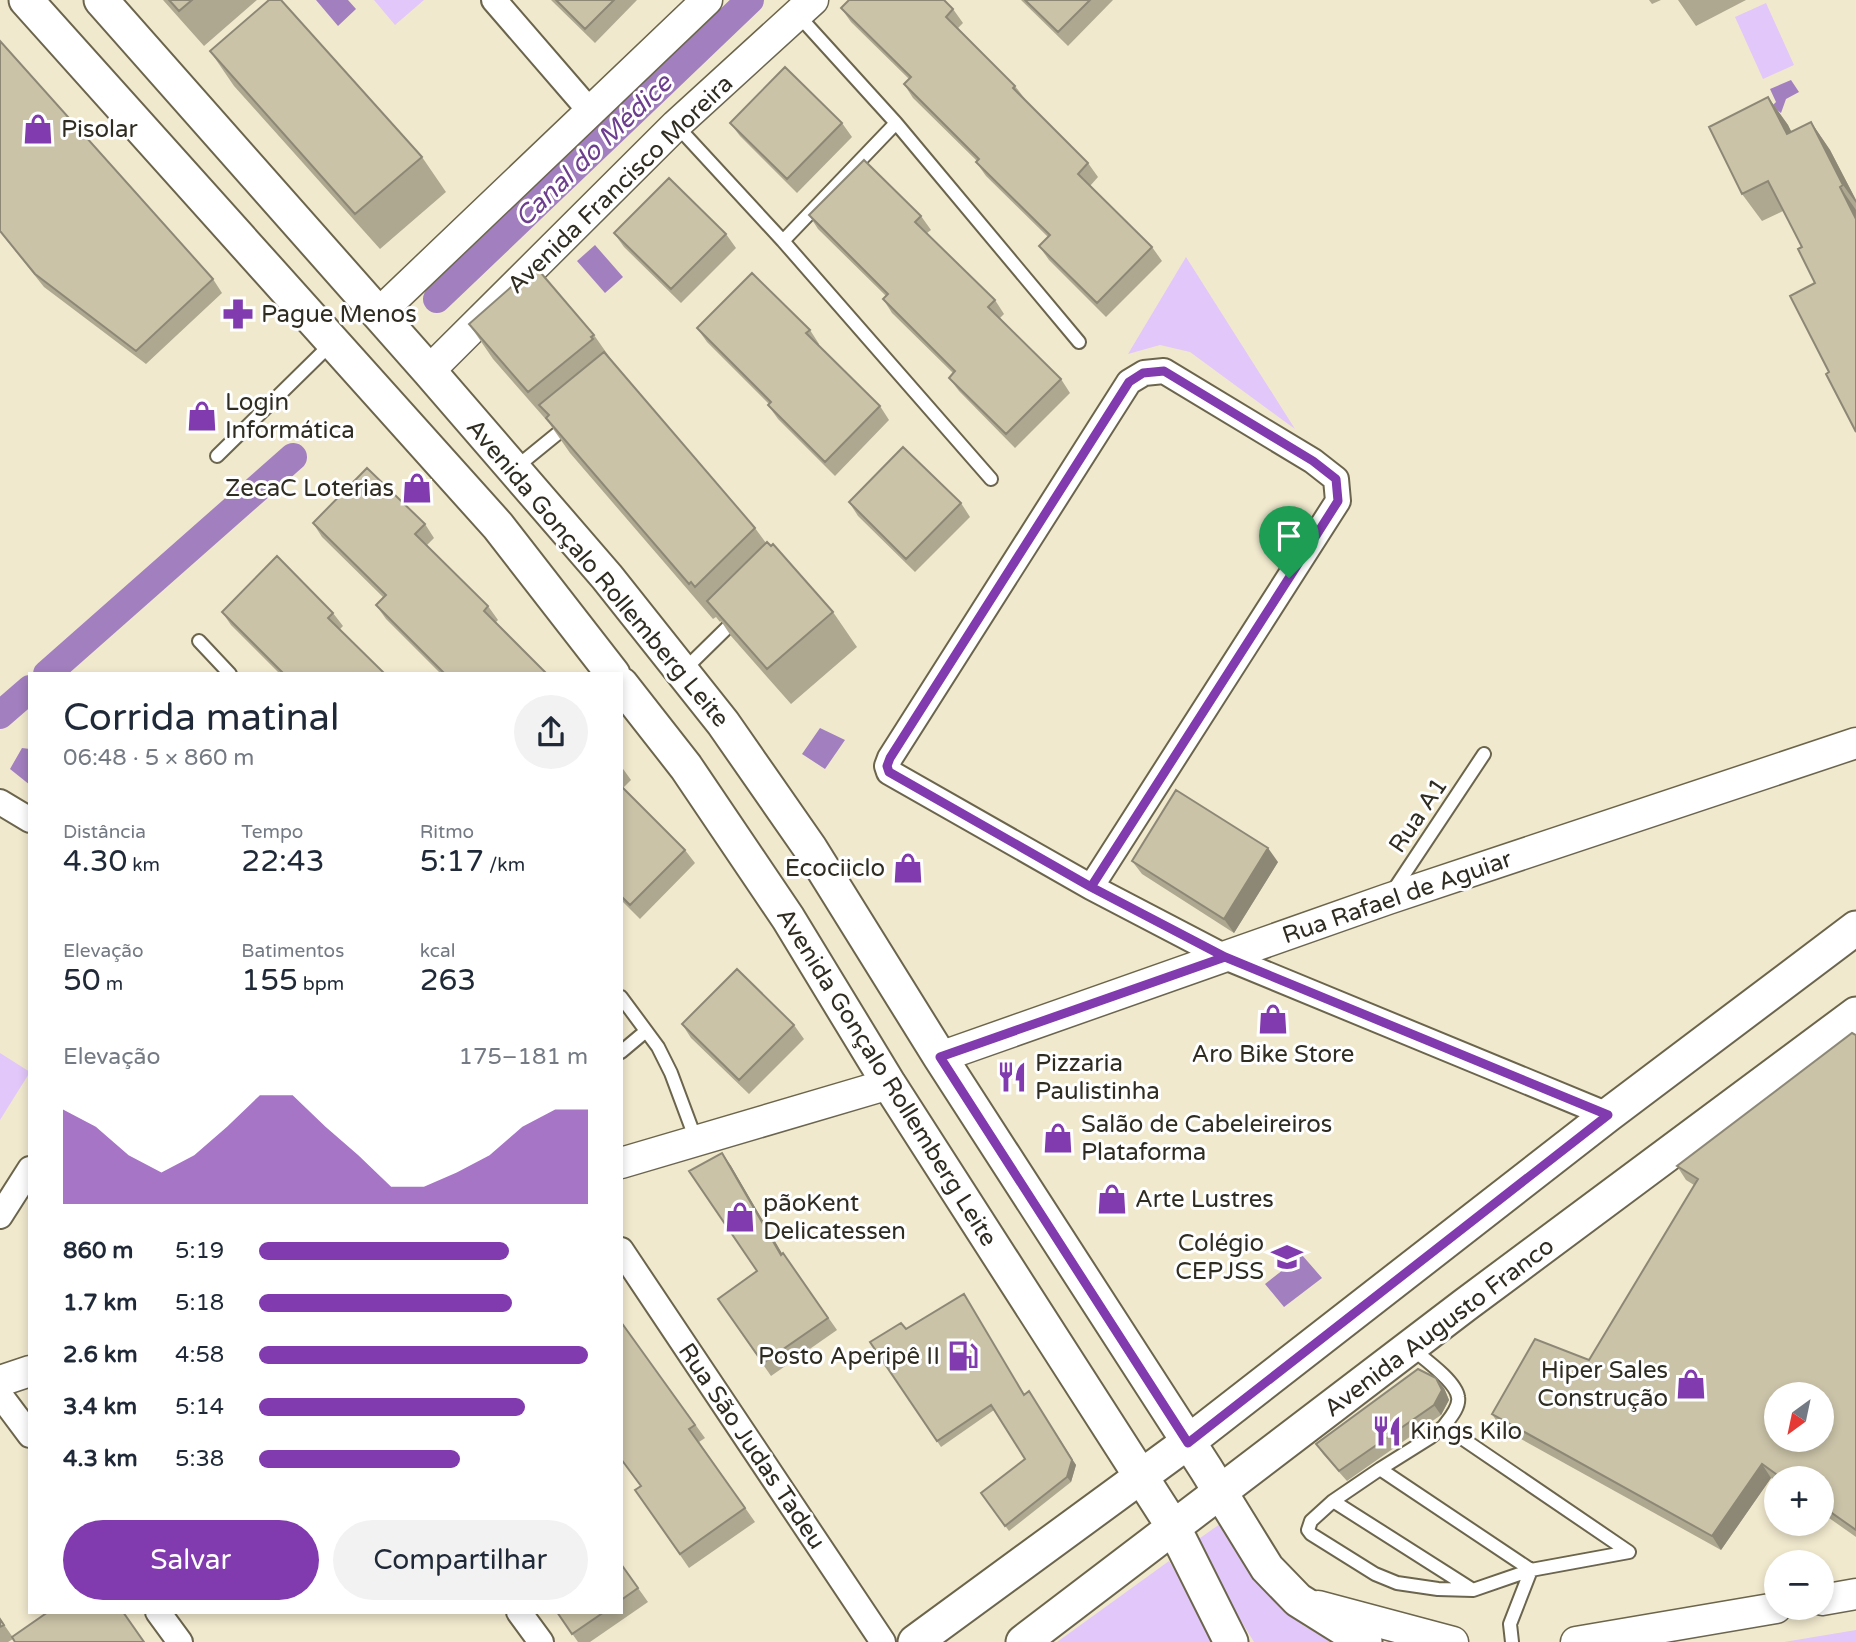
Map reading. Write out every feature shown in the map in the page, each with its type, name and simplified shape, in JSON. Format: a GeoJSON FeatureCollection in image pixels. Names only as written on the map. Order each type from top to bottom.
{"type":"FeatureCollection","features":[{"type":"Feature","properties":{"kind":"main road","name":"Avenida Gonçalo Rollemberg Leite"},"geometry":{"type":"LineString","coordinates":[[26,0],[498,526],[611,672]]}},
{"type":"Feature","properties":{"kind":"main road","name":"Avenida Gonçalo Rollemberg Leite"},"geometry":{"type":"LineString","coordinates":[[101,0],[429,371],[607,577],[683,671],[723,723],[810,848],[940,1057],[1267,1568],[1298,1600],[1365,1642]]}},
{"type":"Feature","properties":{"kind":"main road"},"geometry":{"type":"LineString","coordinates":[[498,526],[581,607],[590,612],[597,614],[610,605],[607,577]]}},
{"type":"Feature","properties":{"kind":"main road","name":"Avenida Gonçalo Rollemberg Leite"},"geometry":{"type":"LineString","coordinates":[[623,687],[686,767],[788,918],[889,1084],[1143,1476],[1174,1528],[1231,1642]]}},
{"type":"Feature","properties":{"kind":"main road"},"geometry":{"type":"LineString","coordinates":[[915,1642],[1188,1443],[1608,1115],[1856,929]]}},
{"type":"Feature","properties":{"kind":"main road","name":"Avenida Augusto Franco"},"geometry":{"type":"LineString","coordinates":[[1023,1642],[1465,1305],[1856,1014]]}},
{"type":"Feature","properties":{"kind":"street"},"geometry":{"type":"LineString","coordinates":[[494,0],[590,111]]}},
{"type":"Feature","properties":{"kind":"street"},"geometry":{"type":"LineString","coordinates":[[378,314],[707,0]]}},
{"type":"Feature","properties":{"kind":"street","name":"Avenida Francisco Moreira"},"geometry":{"type":"LineString","coordinates":[[429,371],[677,125],[806,7]]}},
{"type":"Feature","properties":{"kind":"street"},"geometry":{"type":"LineString","coordinates":[[1091,887],[1338,501],[1336,479],[1313,461],[1164,371],[1143,373],[1129,382],[890,758],[887,766],[889,772],[1091,887],[1225,957],[1608,1115]]}},
{"type":"Feature","properties":{"kind":"street","name":"Rua Rafael de Aguiar"},"geometry":{"type":"LineString","coordinates":[[940,1057],[1388,899],[1856,743]]}},
{"type":"Feature","properties":{"kind":"street"},"geometry":{"type":"LineString","coordinates":[[0,802],[28,819]]}},
{"type":"Feature","properties":{"kind":"street"},"geometry":{"type":"LineString","coordinates":[[623,1162],[889,1084]]}},
{"type":"Feature","properties":{"kind":"street"},"geometry":{"type":"LineString","coordinates":[[0,1216],[28,1172]]}},
{"type":"Feature","properties":{"kind":"street","name":"Rua São Judas Tadeu"},"geometry":{"type":"LineString","coordinates":[[623,1253],[883,1642]]}},
{"type":"Feature","properties":{"kind":"street"},"geometry":{"type":"LineString","coordinates":[[0,1381],[28,1372]]}},
{"type":"Feature","properties":{"kind":"street"},"geometry":{"type":"LineString","coordinates":[[0,1395],[28,1433]]}},
{"type":"Feature","properties":{"kind":"street"},"geometry":{"type":"LineString","coordinates":[[1834,1598],[1856,1594]]}},
{"type":"Feature","properties":{"kind":"street"},"geometry":{"type":"LineString","coordinates":[[1298,1600],[1452,1642]]}},
{"type":"Feature","properties":{"kind":"street"},"geometry":{"type":"LineString","coordinates":[[1576,1642],[1764,1610]]}},
{"type":"Feature","properties":{"kind":"street"},"geometry":{"type":"LineString","coordinates":[[159,1614],[180,1642]]}},
{"type":"Feature","properties":{"kind":"street"},"geometry":{"type":"LineString","coordinates":[[520,1614],[541,1642]]}},
{"type":"Feature","properties":{"kind":"lane"},"geometry":{"type":"LineString","coordinates":[[806,7],[895,123],[1079,342]]}},
{"type":"Feature","properties":{"kind":"lane"},"geometry":{"type":"LineString","coordinates":[[783,241],[895,123]]}},
{"type":"Feature","properties":{"kind":"lane"},"geometry":{"type":"LineString","coordinates":[[677,125],[783,241],[991,480]]}},
{"type":"Feature","properties":{"kind":"lane"},"geometry":{"type":"LineString","coordinates":[[217,456],[333,342]]}},
{"type":"Feature","properties":{"kind":"lane"},"geometry":{"type":"LineString","coordinates":[[514,469],[580,415]]}},
{"type":"Feature","properties":{"kind":"lane"},"geometry":{"type":"LineString","coordinates":[[683,671],[748,607]]}},
{"type":"Feature","properties":{"kind":"lane"},"geometry":{"type":"LineString","coordinates":[[199,641],[228,672]]}},
{"type":"Feature","properties":{"kind":"lane","name":"Rua A1"},"geometry":{"type":"LineString","coordinates":[[1388,899],[1484,754]]}},
{"type":"Feature","properties":{"kind":"lane"},"geometry":{"type":"LineString","coordinates":[[623,1000],[658,1047],[671,1073],[696,1140]]}},
{"type":"Feature","properties":{"kind":"lane"},"geometry":{"type":"LineString","coordinates":[[623,1050],[646,1031]]}},
{"type":"Feature","properties":{"kind":"lane"},"geometry":{"type":"LineString","coordinates":[[1411,1348],[1456,1390],[1459,1398],[1455,1411],[1431,1437],[1333,1502],[1311,1521],[1308,1530],[1375,1574],[1397,1583],[1438,1590],[1473,1590],[1531,1570],[1629,1552],[1444,1426]]}},
{"type":"Feature","properties":{"kind":"lane"},"geometry":{"type":"LineString","coordinates":[[1380,1469],[1531,1570]]}},
{"type":"Feature","properties":{"kind":"lane"},"geometry":{"type":"LineString","coordinates":[[1333,1502],[1473,1590]]}},
{"type":"Feature","properties":{"kind":"lane"},"geometry":{"type":"LineString","coordinates":[[1512,1642],[1510,1624],[1531,1570]]}},
{"type":"Feature","properties":{"kind":"shaded area"},"geometry":{"type":"Polygon","coordinates":[[[316,0],[348,0],[356,9],[338,26],[316,0]]]}},
{"type":"Feature","properties":{"kind":"shaded area"},"geometry":{"type":"Polygon","coordinates":[[[374,0],[424,0],[395,25],[374,0]]]}},
{"type":"Feature","properties":{"kind":"shaded area"},"geometry":{"type":"Polygon","coordinates":[[[1766,3],[1794,65],[1763,79],[1735,17],[1766,3]]]}},
{"type":"Feature","properties":{"kind":"shaded area"},"geometry":{"type":"Polygon","coordinates":[[[1791,80],[1799,92],[1786,99],[1781,113],[1772,106],[1776,102],[1770,89],[1791,80]]]}},
{"type":"Feature","properties":{"kind":"shaded area"},"geometry":{"type":"Polygon","coordinates":[[[595,245],[623,277],[605,293],[577,261],[595,245]]]}},
{"type":"Feature","properties":{"kind":"shaded area"},"geometry":{"type":"Polygon","coordinates":[[[1186,257],[1295,429],[1190,352],[1160,345],[1128,354],[1186,257]]]}},
{"type":"Feature","properties":{"kind":"shaded area"},"geometry":{"type":"Polygon","coordinates":[[[820,728],[845,740],[825,769],[802,754],[820,728]]]}},
{"type":"Feature","properties":{"kind":"shaded area"},"geometry":{"type":"Polygon","coordinates":[[[22,748],[28,749],[28,783],[10,769],[22,748]]]}},
{"type":"Feature","properties":{"kind":"shaded area"},"geometry":{"type":"Polygon","coordinates":[[[0,1053],[28,1071],[28,1075],[0,1120],[0,1053]]]}},
{"type":"Feature","properties":{"kind":"shaded area"},"geometry":{"type":"Polygon","coordinates":[[[1302,1255],[1322,1278],[1284,1307],[1265,1284],[1302,1255]]]}},
{"type":"Feature","properties":{"kind":"shaded area"},"geometry":{"type":"Polygon","coordinates":[[[1220,1524],[1283,1608],[1304,1626],[1335,1642],[1254,1642],[1193,1543],[1220,1524]]]}},
{"type":"Feature","properties":{"kind":"shaded area"},"geometry":{"type":"Polygon","coordinates":[[[1169,1561],[1219,1642],[1057,1642],[1169,1561]]]}},
{"type":"Feature","properties":{"kind":"shaded area"},"geometry":{"type":"Polygon","coordinates":[[[1856,1630],[1856,1642],[1784,1642],[1856,1630]]]}},
{"type":"Feature","properties":{"kind":"building"},"geometry":{"type":"Polygon","coordinates":[[[169,0],[192,0],[179,11],[169,0]]]}},
{"type":"Feature","properties":{"kind":"building"},"geometry":{"type":"Polygon","coordinates":[[[269,0],[281,0],[422,157],[355,214],[210,51],[269,0]]]}},
{"type":"Feature","properties":{"kind":"building"},"geometry":{"type":"Polygon","coordinates":[[[556,0],[614,0],[585,29],[556,0]]]}},
{"type":"Feature","properties":{"kind":"building"},"geometry":{"type":"Polygon","coordinates":[[[849,0],[944,0],[953,9],[946,17],[1088,163],[1078,174],[1152,247],[1097,303],[1039,246],[1050,235],[976,162],[979,159],[904,84],[911,77],[841,8],[849,0]]]}},
{"type":"Feature","properties":{"kind":"building"},"geometry":{"type":"Polygon","coordinates":[[[1025,0],[1090,0],[1058,32],[1025,0]]]}},
{"type":"Feature","properties":{"kind":"building","name":"Pisolar"},"geometry":{"type":"Polygon","coordinates":[[[0,41],[213,279],[136,351],[35,274],[0,231],[0,41]]]}},
{"type":"Feature","properties":{"kind":"building"},"geometry":{"type":"Polygon","coordinates":[[[785,67],[842,123],[787,179],[730,123],[785,67]]]}},
{"type":"Feature","properties":{"kind":"building"},"geometry":{"type":"Polygon","coordinates":[[[1768,97],[1787,134],[1811,122],[1843,185],[1840,187],[1856,219],[1856,432],[1790,296],[1815,283],[1798,249],[1802,247],[1768,181],[1742,194],[1709,127],[1768,97]]]}},
{"type":"Feature","properties":{"kind":"building"},"geometry":{"type":"Polygon","coordinates":[[[864,160],[921,216],[915,222],[995,300],[988,307],[1061,379],[1006,434],[949,378],[955,371],[883,299],[888,294],[809,215],[864,160]]]}},
{"type":"Feature","properties":{"kind":"building"},"geometry":{"type":"Polygon","coordinates":[[[669,178],[726,234],[671,289],[614,233],[669,178]]]}},
{"type":"Feature","properties":{"kind":"building"},"geometry":{"type":"Polygon","coordinates":[[[535,266],[594,335],[591,337],[593,339],[528,392],[469,324],[535,266]]]}},
{"type":"Feature","properties":{"kind":"building"},"geometry":{"type":"Polygon","coordinates":[[[752,273],[810,330],[806,333],[880,406],[825,462],[768,405],[771,402],[697,328],[752,273]]]}},
{"type":"Feature","properties":{"kind":"building"},"geometry":{"type":"Polygon","coordinates":[[[604,352],[755,528],[695,587],[691,582],[689,584],[546,418],[549,415],[539,405],[604,352]]]}},
{"type":"Feature","properties":{"kind":"building"},"geometry":{"type":"Polygon","coordinates":[[[903,447],[961,503],[906,559],[849,502],[903,447]]]}},
{"type":"Feature","properties":{"kind":"building"},"geometry":{"type":"Polygon","coordinates":[[[367,468],[425,524],[415,534],[488,606],[484,611],[545,672],[443,672],[376,605],[386,595],[313,523],[367,468]]]}},
{"type":"Feature","properties":{"kind":"building"},"geometry":{"type":"Polygon","coordinates":[[[767,542],[771,546],[773,544],[833,612],[767,669],[707,601],[767,542]]]}},
{"type":"Feature","properties":{"kind":"building"},"geometry":{"type":"Polygon","coordinates":[[[277,556],[333,613],[328,618],[383,672],[282,672],[222,612],[277,556]]]}},
{"type":"Feature","properties":{"kind":"building"},"geometry":{"type":"Polygon","coordinates":[[[623,788],[685,850],[630,905],[623,898],[623,788]]]}},
{"type":"Feature","properties":{"kind":"building"},"geometry":{"type":"Polygon","coordinates":[[[1176,790],[1268,848],[1224,919],[1132,861],[1176,790]]]}},
{"type":"Feature","properties":{"kind":"building"},"geometry":{"type":"Polygon","coordinates":[[[737,969],[794,1025],[739,1080],[682,1024],[737,969]]]}},
{"type":"Feature","properties":{"kind":"building","name":"Hiper Sales Construção"},"geometry":{"type":"Polygon","coordinates":[[[1852,1033],[1856,1035],[1856,1530],[1834,1514],[1834,1466],[1762,1464],[1712,1536],[1492,1414],[1535,1339],[1589,1360],[1698,1179],[1677,1166],[1852,1033]]]}},
{"type":"Feature","properties":{"kind":"building"},"geometry":{"type":"Polygon","coordinates":[[[722,1153],[781,1255],[783,1253],[828,1318],[763,1363],[718,1299],[757,1271],[689,1171],[722,1153]]]}},
{"type":"Feature","properties":{"kind":"building"},"geometry":{"type":"Polygon","coordinates":[[[964,1294],[1024,1395],[1029,1391],[1072,1460],[1067,1477],[1005,1526],[981,1493],[1025,1459],[991,1405],[937,1441],[870,1342],[901,1323],[906,1329],[964,1294]]]}},
{"type":"Feature","properties":{"kind":"building"},"geometry":{"type":"Polygon","coordinates":[[[623,1325],[695,1425],[689,1429],[745,1508],[680,1554],[635,1490],[641,1486],[623,1462],[623,1325]]]}},
{"type":"Feature","properties":{"kind":"building","name":"Kings Kilo"},"geometry":{"type":"Polygon","coordinates":[[[1418,1369],[1436,1378],[1442,1390],[1434,1405],[1339,1471],[1316,1444],[1418,1369]]]}},
{"type":"Feature","properties":{"kind":"building"},"geometry":{"type":"Polygon","coordinates":[[[623,1567],[638,1588],[623,1599],[623,1567]]]}},
{"type":"Feature","properties":{"kind":"building"},"geometry":{"type":"Polygon","coordinates":[[[45,1614],[124,1614],[144,1642],[15,1642],[12,1637],[45,1614]]]}},
{"type":"Feature","properties":{"kind":"building"},"geometry":{"type":"Polygon","coordinates":[[[558,1614],[601,1614],[572,1634],[558,1614]]]}},
{"type":"Feature","properties":{"kind":"waterway","name":"Canal do Médice"},"geometry":{"type":"LineString","coordinates":[[437,299],[750,0]]}},
{"type":"Feature","properties":{"kind":"waterway"},"geometry":{"type":"LineString","coordinates":[[49,672],[293,457]]}},
{"type":"Feature","properties":{"kind":"waterway"},"geometry":{"type":"LineString","coordinates":[[0,715],[28,691]]}},
{"type":"Feature","properties":{"kind":"place","name":"Pisolar"},"geometry":{"type":"Point","coordinates":[38,129]}},
{"type":"Feature","properties":{"kind":"place","name":"Pague Menos"},"geometry":{"type":"Point","coordinates":[238,314]}},
{"type":"Feature","properties":{"kind":"place","name":"Login Informática"},"geometry":{"type":"Point","coordinates":[202,416]}},
{"type":"Feature","properties":{"kind":"place","name":"ZecaC Loterias"},"geometry":{"type":"Point","coordinates":[417,488]}},
{"type":"Feature","properties":{"kind":"place","name":"Ecociiclo"},"geometry":{"type":"Point","coordinates":[908,868]}},
{"type":"Feature","properties":{"kind":"place","name":"Aro Bike Store"},"geometry":{"type":"Point","coordinates":[1273,1019]}},
{"type":"Feature","properties":{"kind":"place","name":"Pizzaria Paulistinha"},"geometry":{"type":"Point","coordinates":[1012,1077]}},
{"type":"Feature","properties":{"kind":"place","name":"Salão de Cabeleireiros Plataforma"},"geometry":{"type":"Point","coordinates":[1058,1138]}},
{"type":"Feature","properties":{"kind":"place","name":"Arte Lustres"},"geometry":{"type":"Point","coordinates":[1112,1199]}},
{"type":"Feature","properties":{"kind":"place","name":"pãoKent Delicatessen"},"geometry":{"type":"Point","coordinates":[740,1217]}},
{"type":"Feature","properties":{"kind":"place","name":"Colégio CEPJSS"},"geometry":{"type":"Point","coordinates":[1287,1257]}},
{"type":"Feature","properties":{"kind":"place","name":"Posto Aperipê II"},"geometry":{"type":"Point","coordinates":[963,1356]}},
{"type":"Feature","properties":{"kind":"place","name":"Hiper Sales Construção"},"geometry":{"type":"Point","coordinates":[1691,1384]}},
{"type":"Feature","properties":{"kind":"place","name":"Kings Kilo"},"geometry":{"type":"Point","coordinates":[1387,1431]}},
{"type":"Feature","properties":{"kind":"route"},"geometry":{"type":"LineString","coordinates":[[1289,578],[1091,887],[1225,957],[940,1057],[1188,1443],[1608,1115],[1225,957],[1158,922],[1091,887],[889,772],[887,766],[890,758],[1129,382],[1143,373],[1164,371],[1313,461],[1336,479],[1338,501],[1289,578]]}}]}
